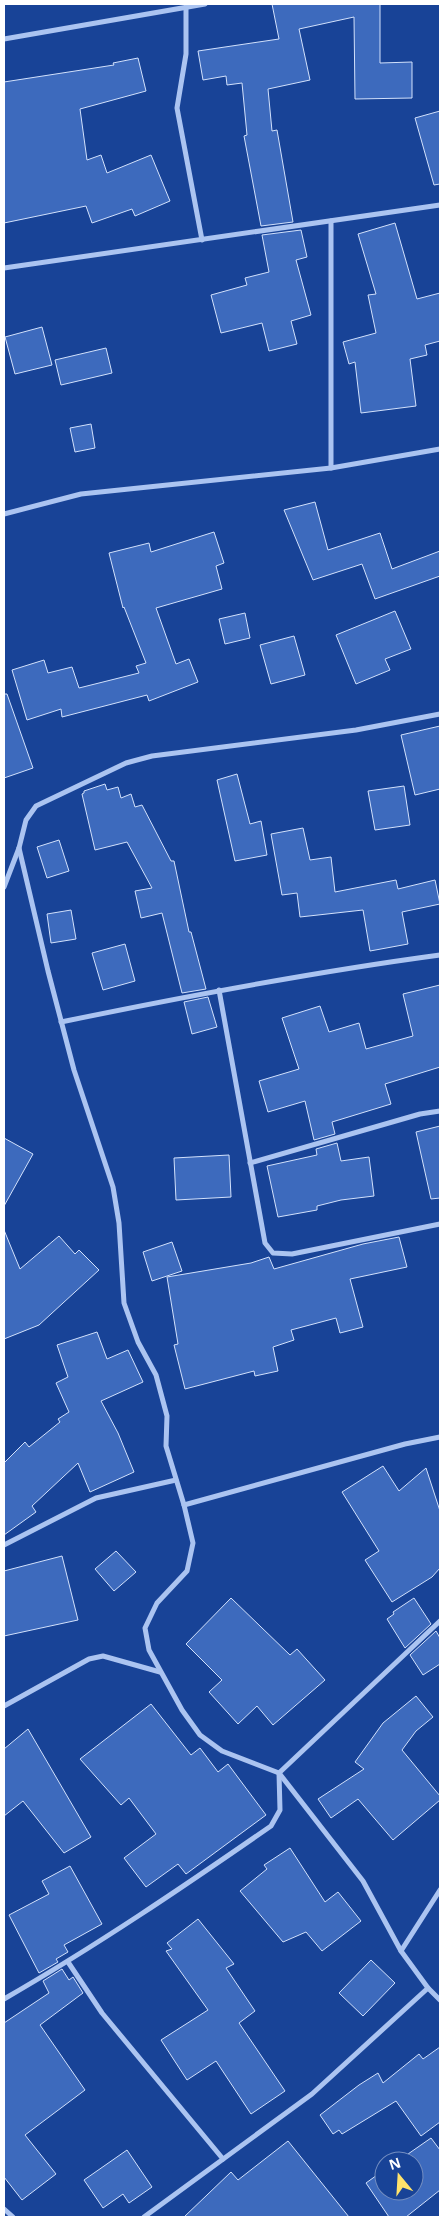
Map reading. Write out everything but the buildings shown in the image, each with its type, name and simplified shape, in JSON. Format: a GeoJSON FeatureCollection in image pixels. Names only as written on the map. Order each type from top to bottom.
{"type":"FeatureCollection","features":[{"type":"Feature","properties":{"kind":"street"},"geometry":{"type":"LineString","coordinates":[[4,38],[205,4]]}},
{"type":"Feature","properties":{"kind":"street"},"geometry":{"type":"LineString","coordinates":[[186,8],[186,54],[177,108],[202,240]]}},
{"type":"Feature","properties":{"kind":"street"},"geometry":{"type":"LineString","coordinates":[[4,268],[440,205]]}},
{"type":"Feature","properties":{"kind":"street"},"geometry":{"type":"LineString","coordinates":[[331,221],[331,468]]}},
{"type":"Feature","properties":{"kind":"street"},"geometry":{"type":"LineString","coordinates":[[4,514],[81,494],[331,468],[440,449]]}},
{"type":"Feature","properties":{"kind":"street"},"geometry":{"type":"LineString","coordinates":[[4,887],[20,848],[26,820],[36,806],[126,763],[152,756],[356,730],[440,714]]}},
{"type":"Feature","properties":{"kind":"street"},"geometry":{"type":"LineString","coordinates":[[20,848],[34,914],[74,1070],[112,1187],[119,1224],[124,1303],[138,1342],[156,1376],[167,1416],[166,1446],[184,1505],[192,1543],[187,1571],[157,1602],[144,1628],[149,1650],[182,1710],[200,1735],[222,1751],[278,1773],[363,1881],[401,1951],[428,1988],[440,2000]]}},
{"type":"Feature","properties":{"kind":"street"},"geometry":{"type":"LineString","coordinates":[[61,1022],[332,970],[440,955]]}},
{"type":"Feature","properties":{"kind":"street"},"geometry":{"type":"LineString","coordinates":[[220,990],[266,1243],[273,1253],[292,1254],[440,1224]]}},
{"type":"Feature","properties":{"kind":"street"},"geometry":{"type":"LineString","coordinates":[[250,1163],[420,1114],[440,1110]]}},
{"type":"Feature","properties":{"kind":"street"},"geometry":{"type":"LineString","coordinates":[[184,1505],[405,1444],[440,1437]]}},
{"type":"Feature","properties":{"kind":"street"},"geometry":{"type":"LineString","coordinates":[[4,1545],[96,1498],[176,1480]]}},
{"type":"Feature","properties":{"kind":"street"},"geometry":{"type":"LineString","coordinates":[[4,1999],[68,1962],[167,1898],[271,1826],[280,1810],[278,1773],[440,1621]]}},
{"type":"Feature","properties":{"kind":"street"},"geometry":{"type":"LineString","coordinates":[[4,1706],[89,1659],[103,1656],[160,1672]]}},
{"type":"Feature","properties":{"kind":"street"},"geometry":{"type":"LineString","coordinates":[[401,1951],[440,1890]]}},
{"type":"Feature","properties":{"kind":"street"},"geometry":{"type":"LineString","coordinates":[[68,1962],[102,2013],[223,2159]]}},
{"type":"Feature","properties":{"kind":"street"},"geometry":{"type":"LineString","coordinates":[[144,2217],[312,2094],[428,1988]]}},
{"type":"Feature","properties":{"kind":"street"},"geometry":{"type":"LineString","coordinates":[[4,2209],[12,2217]]}}]}
